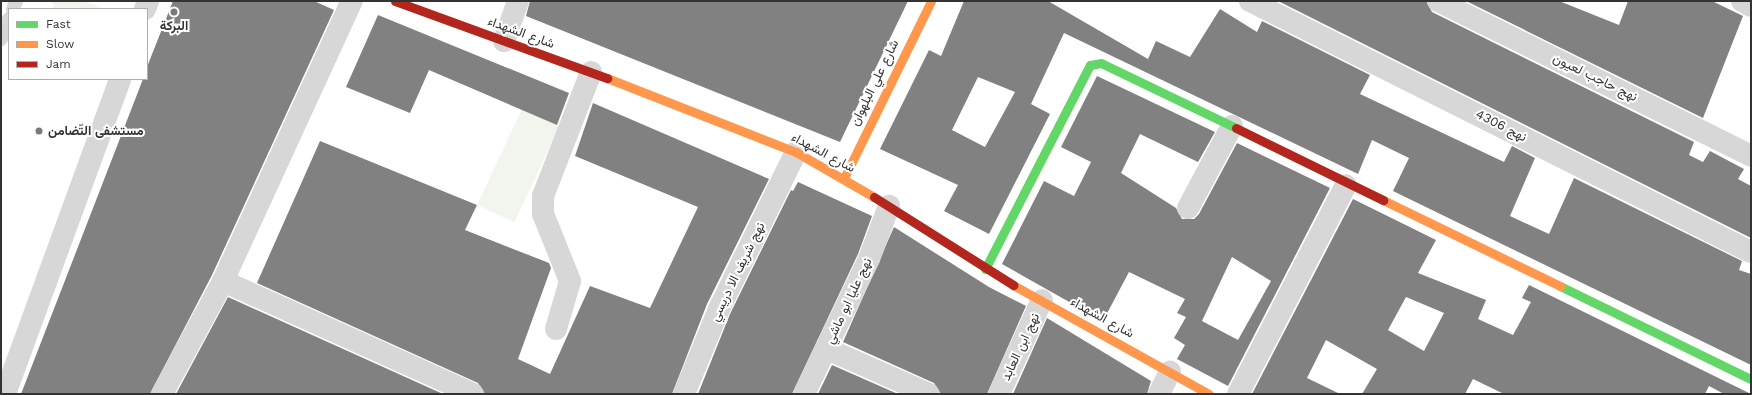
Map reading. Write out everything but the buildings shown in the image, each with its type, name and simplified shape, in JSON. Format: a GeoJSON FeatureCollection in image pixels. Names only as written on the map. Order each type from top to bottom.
{"type":"FeatureCollection","features":[{"type":"Feature","properties":{"kind":"street"},"geometry":{"type":"LineString","coordinates":[[162,394],[223,281],[352,1]]}},
{"type":"Feature","properties":{"kind":"street","name":"شارع الشهداء"},"geometry":{"type":"LineString","coordinates":[[395,1],[592,72],[796,152],[844,178],[985,269],[1209,394]]}},
{"type":"Feature","properties":{"kind":"street"},"geometry":{"type":"LineString","coordinates":[[504,41],[518,1]]}},
{"type":"Feature","properties":{"kind":"street","name":"شارع علي البلهوان"},"geometry":{"type":"LineString","coordinates":[[844,178],[931,1]]}},
{"type":"Feature","properties":{"kind":"street","name":"نهج 4306"},"geometry":{"type":"LineString","coordinates":[[1250,1],[1751,252]]}},
{"type":"Feature","properties":{"kind":"street","name":"نهج حاجب لعيون"},"geometry":{"type":"LineString","coordinates":[[1438,1],[1751,156]]}},
{"type":"Feature","properties":{"kind":"street"},"geometry":{"type":"LineString","coordinates":[[1742,1],[1751,6]]}},
{"type":"Feature","properties":{"kind":"street"},"geometry":{"type":"LineString","coordinates":[[985,269],[1090,65],[1101,63],[1232,126],[1346,185],[1751,379]]}},
{"type":"Feature","properties":{"kind":"street"},"geometry":{"type":"LineString","coordinates":[[556,329],[570,281],[543,214],[543,196],[592,72]]}},
{"type":"Feature","properties":{"kind":"street"},"geometry":{"type":"LineString","coordinates":[[5,394],[120,80]]}},
{"type":"Feature","properties":{"kind":"street"},"geometry":{"type":"LineString","coordinates":[[1188,208],[1232,126]]}},
{"type":"Feature","properties":{"kind":"street","name":"نهج شريف الا دريسي"},"geometry":{"type":"LineString","coordinates":[[684,394],[719,309],[796,152]]}},
{"type":"Feature","properties":{"kind":"street"},"geometry":{"type":"LineString","coordinates":[[1238,394],[1346,185]]}},
{"type":"Feature","properties":{"kind":"street","name":"نهج عليا ابو ماشي"},"geometry":{"type":"LineString","coordinates":[[804,394],[827,349],[869,259],[889,206]]}},
{"type":"Feature","properties":{"kind":"street"},"geometry":{"type":"LineString","coordinates":[[223,281],[472,394]]}},
{"type":"Feature","properties":{"kind":"street","name":"نهج ابن العابد"},"geometry":{"type":"LineString","coordinates":[[999,394],[1042,300]]}},
{"type":"Feature","properties":{"kind":"street"},"geometry":{"type":"LineString","coordinates":[[827,349],[929,394]]}},
{"type":"Feature","properties":{"kind":"street"},"geometry":{"type":"LineString","coordinates":[[1159,394],[1170,371]]}},
{"type":"Feature","properties":{"kind":"lane"},"geometry":{"type":"LineString","coordinates":[[1,39],[8,22]]}},
{"type":"Feature","properties":{"kind":"shaded area"},"geometry":{"type":"Polygon","coordinates":[[[50,1],[83,1],[102,8],[53,8],[54,5],[50,1]]]}},
{"type":"Feature","properties":{"kind":"shaded area"},"geometry":{"type":"Polygon","coordinates":[[[522,109],[559,126],[514,222],[477,205],[522,109]]]}},
{"type":"Feature","properties":{"kind":"traffic: fast"},"geometry":{"type":"LineString","coordinates":[[985,269],[1090,65],[1101,63],[1236,128]]}},
{"type":"Feature","properties":{"kind":"traffic: fast"},"geometry":{"type":"LineString","coordinates":[[1560,286],[1751,379]]}},
{"type":"Feature","properties":{"kind":"traffic: slow"},"geometry":{"type":"LineString","coordinates":[[844,178],[931,1]]}},
{"type":"Feature","properties":{"kind":"traffic: slow"},"geometry":{"type":"LineString","coordinates":[[607,78],[796,152],[874,197]]}},
{"type":"Feature","properties":{"kind":"traffic: slow"},"geometry":{"type":"LineString","coordinates":[[1383,200],[1560,286]]}},
{"type":"Feature","properties":{"kind":"traffic: slow"},"geometry":{"type":"LineString","coordinates":[[1013,285],[1209,394]]}},
{"type":"Feature","properties":{"kind":"traffic: jam"},"geometry":{"type":"LineString","coordinates":[[395,1],[607,78]]}},
{"type":"Feature","properties":{"kind":"traffic: jam"},"geometry":{"type":"LineString","coordinates":[[1236,128],[1383,200]]}},
{"type":"Feature","properties":{"kind":"traffic: jam"},"geometry":{"type":"LineString","coordinates":[[874,197],[1013,285]]}},
{"type":"Feature","properties":{"kind":"place","name":"البركة"},"geometry":{"type":"Point","coordinates":[174,12]}},
{"type":"Feature","properties":{"kind":"place","name":"مستشفى التّضامن"},"geometry":{"type":"Point","coordinates":[39,131]}}]}
